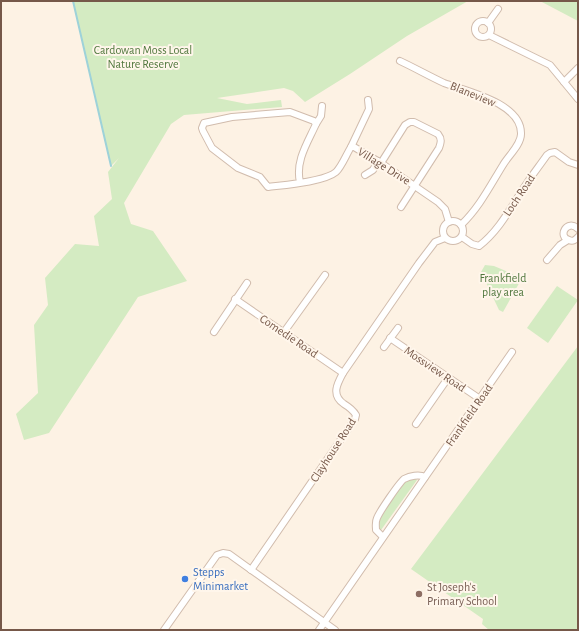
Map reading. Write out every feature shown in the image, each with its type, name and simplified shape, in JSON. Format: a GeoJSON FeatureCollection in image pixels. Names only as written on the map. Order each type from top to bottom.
{"type":"FeatureCollection","features":[{"type":"Feature","properties":{"kind":"street"},"geometry":{"type":"LineString","coordinates":[[488,23],[498,9]]}},
{"type":"Feature","properties":{"kind":"street"},"geometry":{"type":"LineString","coordinates":[[483,21],[488,23],[491,30],[489,35],[482,38],[477,35],[475,27],[478,23],[483,21]]}},
{"type":"Feature","properties":{"kind":"street"},"geometry":{"type":"LineString","coordinates":[[489,35],[550,65],[578,99]]}},
{"type":"Feature","properties":{"kind":"street","name":"Blaneview"},"geometry":{"type":"LineString","coordinates":[[400,61],[444,83],[480,95],[501,105],[512,113],[520,125],[521,135],[516,145],[473,214],[461,225]]}},
{"type":"Feature","properties":{"kind":"street"},"geometry":{"type":"LineString","coordinates":[[564,82],[578,68]]}},
{"type":"Feature","properties":{"kind":"street"},"geometry":{"type":"LineString","coordinates":[[351,147],[368,109],[368,100]]}},
{"type":"Feature","properties":{"kind":"street"},"geometry":{"type":"LineString","coordinates":[[300,182],[298,175],[301,158],[321,116],[322,106]]}},
{"type":"Feature","properties":{"kind":"street","name":"Village Drive"},"geometry":{"type":"LineString","coordinates":[[316,124],[312,120],[290,112],[232,117],[207,121],[204,123],[203,131],[212,148],[238,168],[260,177],[268,187],[320,179],[333,173],[337,171],[351,147],[354,147],[380,162],[442,205],[445,209],[449,222]]}},
{"type":"Feature","properties":{"kind":"street"},"geometry":{"type":"LineString","coordinates":[[365,175],[380,162],[405,125],[410,122],[414,122],[438,134],[441,141],[439,148],[401,208]]}},
{"type":"Feature","properties":{"kind":"street","name":"Loch Road"},"geometry":{"type":"LineString","coordinates":[[462,237],[472,244],[479,246],[486,241],[504,219],[526,184],[550,153],[555,152],[569,162],[578,165]]}},
{"type":"Feature","properties":{"kind":"street"},"geometry":{"type":"LineString","coordinates":[[456,221],[461,225],[463,234],[462,237],[454,242],[450,241],[443,234],[443,228],[449,222],[456,221]]}},
{"type":"Feature","properties":{"kind":"street"},"geometry":{"type":"LineString","coordinates":[[568,240],[564,234],[566,227],[574,226],[578,229]]}},
{"type":"Feature","properties":{"kind":"street"},"geometry":{"type":"LineString","coordinates":[[547,260],[560,245],[568,240],[573,241],[578,237]]}},
{"type":"Feature","properties":{"kind":"street","name":"Clayhouse Road"},"geometry":{"type":"LineString","coordinates":[[251,570],[355,419],[356,415],[354,411],[340,401],[336,395],[336,386],[343,373],[435,242],[446,238]]}},
{"type":"Feature","properties":{"kind":"street"},"geometry":{"type":"LineString","coordinates":[[284,332],[325,275]]}},
{"type":"Feature","properties":{"kind":"street"},"geometry":{"type":"LineString","coordinates":[[214,332],[247,282]]}},
{"type":"Feature","properties":{"kind":"street","name":"Comedie Road"},"geometry":{"type":"LineString","coordinates":[[235,299],[343,373]]}},
{"type":"Feature","properties":{"kind":"street"},"geometry":{"type":"LineString","coordinates":[[384,347],[398,328]]}},
{"type":"Feature","properties":{"kind":"street","name":"Mossview Road"},"geometry":{"type":"LineString","coordinates":[[390,338],[480,399]]}},
{"type":"Feature","properties":{"kind":"street","name":"Frankfield Road"},"geometry":{"type":"LineString","coordinates":[[319,630],[512,352]]}},
{"type":"Feature","properties":{"kind":"street"},"geometry":{"type":"LineString","coordinates":[[416,424],[448,378]]}},
{"type":"Feature","properties":{"kind":"street"},"geometry":{"type":"LineString","coordinates":[[383,538],[376,530],[377,519],[402,480],[408,477],[421,475],[425,477]]}},
{"type":"Feature","properties":{"kind":"street"},"geometry":{"type":"LineString","coordinates":[[164,630],[217,555],[223,553],[228,554],[335,630]]}},
{"type":"Feature","properties":{"kind":"green space","name":"Cardowan Moss Local Nature Reserve"},"geometry":{"type":"Polygon","coordinates":[[[73,1],[468,1],[407,36],[305,102],[293,91],[284,88],[217,98],[247,104],[281,100],[282,107],[184,115],[171,124],[124,203],[131,224],[153,231],[187,281],[138,297],[49,433],[24,440],[16,414],[38,393],[34,325],[48,305],[45,278],[75,244],[99,246],[94,216],[112,199],[108,172],[119,158],[111,166],[73,1]]]}},
{"type":"Feature","properties":{"kind":"green space"},"geometry":{"type":"Polygon","coordinates":[[[540,1],[578,1],[578,21],[540,1]]]}},
{"type":"Feature","properties":{"kind":"green space","name":"Frankfield play area"},"geometry":{"type":"Polygon","coordinates":[[[485,265],[494,266],[522,278],[503,312],[499,310],[481,272],[485,265]]]}},
{"type":"Feature","properties":{"kind":"green space"},"geometry":{"type":"Polygon","coordinates":[[[557,286],[578,300],[548,343],[527,328],[557,286]]]}},
{"type":"Feature","properties":{"kind":"green space"},"geometry":{"type":"Polygon","coordinates":[[[578,346],[578,630],[489,630],[482,624],[483,619],[411,569],[578,346]]]}},
{"type":"Feature","properties":{"kind":"green space"},"geometry":{"type":"Polygon","coordinates":[[[415,478],[417,480],[381,530],[379,529],[379,517],[404,481],[415,478]]]}},
{"type":"Feature","properties":{"kind":"waterway"},"geometry":{"type":"LineString","coordinates":[[73,1],[111,166]]}},
{"type":"Feature","properties":{"kind":"place","name":"Stepps Minimarket"},"geometry":{"type":"Point","coordinates":[185,579]}},
{"type":"Feature","properties":{"kind":"place","name":"St Joseph's Primary School"},"geometry":{"type":"Point","coordinates":[419,594]}}]}
